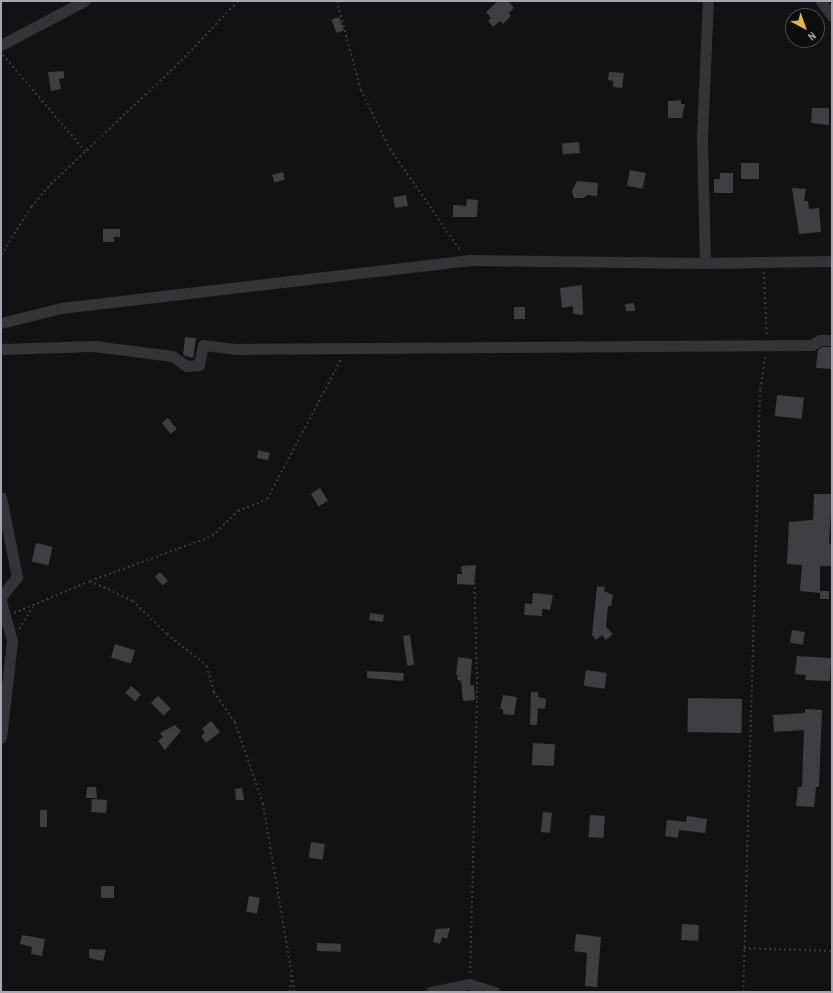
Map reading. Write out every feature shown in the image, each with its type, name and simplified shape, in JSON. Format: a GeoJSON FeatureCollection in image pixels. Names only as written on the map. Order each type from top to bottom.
{"type":"FeatureCollection","features":[{"type":"Feature","properties":{"kind":"street"},"geometry":{"type":"LineString","coordinates":[[1,45],[84,1]]}},
{"type":"Feature","properties":{"kind":"street"},"geometry":{"type":"LineString","coordinates":[[705,263],[702,136],[708,1]]}},
{"type":"Feature","properties":{"kind":"street"},"geometry":{"type":"LineString","coordinates":[[821,1],[832,16]]}},
{"type":"Feature","properties":{"kind":"street"},"geometry":{"type":"LineString","coordinates":[[1,323],[61,308],[468,260],[705,263],[832,260]]}},
{"type":"Feature","properties":{"kind":"street"},"geometry":{"type":"LineString","coordinates":[[1,348],[94,346],[172,356],[187,366],[199,365],[203,345],[235,349],[767,344],[812,345],[820,340],[832,340]]}},
{"type":"Feature","properties":{"kind":"street"},"geometry":{"type":"LineString","coordinates":[[1,496],[17,577],[1,597]]}},
{"type":"Feature","properties":{"kind":"street"},"geometry":{"type":"LineString","coordinates":[[1,601],[12,641],[1,737]]}},
{"type":"Feature","properties":{"kind":"street"},"geometry":{"type":"LineString","coordinates":[[430,992],[470,984],[495,992]]}},
{"type":"Feature","properties":{"kind":"path"},"geometry":{"type":"LineString","coordinates":[[1,255],[31,207],[181,61],[238,1]]}},
{"type":"Feature","properties":{"kind":"path"},"geometry":{"type":"LineString","coordinates":[[337,1],[361,90],[390,149],[468,260]]}},
{"type":"Feature","properties":{"kind":"path"},"geometry":{"type":"LineString","coordinates":[[1,53],[86,152]]}},
{"type":"Feature","properties":{"kind":"path"},"geometry":{"type":"LineString","coordinates":[[743,992],[760,389],[767,344],[764,262]]}},
{"type":"Feature","properties":{"kind":"path"},"geometry":{"type":"LineString","coordinates":[[5,616],[32,607],[90,581],[212,536],[238,511],[267,499],[347,348]]}},
{"type":"Feature","properties":{"kind":"path"},"geometry":{"type":"LineString","coordinates":[[470,984],[477,689],[474,571]]}},
{"type":"Feature","properties":{"kind":"path"},"geometry":{"type":"LineString","coordinates":[[90,581],[133,601],[167,634],[207,666],[214,692],[235,722],[263,803],[295,992]]}},
{"type":"Feature","properties":{"kind":"path"},"geometry":{"type":"LineString","coordinates":[[12,641],[32,607]]}},
{"type":"Feature","properties":{"kind":"path"},"geometry":{"type":"LineString","coordinates":[[744,948],[832,951]]}},
{"type":"Feature","properties":{"kind":"path"},"geometry":{"type":"LineString","coordinates":[[290,992],[291,970]]}},
{"type":"Feature","properties":{"kind":"building"},"geometry":{"type":"Polygon","coordinates":[[[498,1],[508,1],[514,8],[509,13],[511,16],[503,24],[500,21],[493,27],[488,21],[491,18],[486,12],[498,1]]]}},
{"type":"Feature","properties":{"kind":"building"},"geometry":{"type":"Polygon","coordinates":[[[339,17],[344,30],[337,33],[332,20],[339,17]]]}},
{"type":"Feature","properties":{"kind":"building"},"geometry":{"type":"Polygon","coordinates":[[[64,71],[64,78],[59,79],[61,89],[51,91],[48,72],[64,71]]]}},
{"type":"Feature","properties":{"kind":"building"},"geometry":{"type":"Polygon","coordinates":[[[609,72],[624,73],[622,88],[613,87],[613,81],[608,80],[609,72]]]}},
{"type":"Feature","properties":{"kind":"building"},"geometry":{"type":"Polygon","coordinates":[[[681,100],[681,104],[685,104],[682,118],[668,118],[668,101],[681,100]]]}},
{"type":"Feature","properties":{"kind":"building"},"geometry":{"type":"Polygon","coordinates":[[[812,108],[829,108],[829,125],[811,123],[812,108]]]}},
{"type":"Feature","properties":{"kind":"building"},"geometry":{"type":"Polygon","coordinates":[[[579,142],[580,153],[563,154],[562,143],[579,142]]]}},
{"type":"Feature","properties":{"kind":"building"},"geometry":{"type":"Polygon","coordinates":[[[741,163],[759,163],[759,179],[741,179],[741,163]]]}},
{"type":"Feature","properties":{"kind":"building"},"geometry":{"type":"Polygon","coordinates":[[[630,170],[646,173],[643,189],[627,186],[630,170]]]}},
{"type":"Feature","properties":{"kind":"building"},"geometry":{"type":"Polygon","coordinates":[[[283,172],[285,180],[274,182],[272,175],[283,172]]]}},
{"type":"Feature","properties":{"kind":"building"},"geometry":{"type":"Polygon","coordinates":[[[720,173],[733,173],[733,193],[714,193],[714,179],[720,179],[720,173]]]}},
{"type":"Feature","properties":{"kind":"building"},"geometry":{"type":"Polygon","coordinates":[[[577,181],[598,183],[597,196],[587,195],[584,198],[574,198],[572,191],[577,181]]]}},
{"type":"Feature","properties":{"kind":"building"},"geometry":{"type":"Polygon","coordinates":[[[792,188],[806,189],[804,201],[808,201],[809,209],[819,208],[821,232],[799,234],[792,188]]]}},
{"type":"Feature","properties":{"kind":"building"},"geometry":{"type":"Polygon","coordinates":[[[406,195],[408,206],[395,208],[393,197],[406,195]]]}},
{"type":"Feature","properties":{"kind":"building"},"geometry":{"type":"Polygon","coordinates":[[[467,199],[478,200],[477,217],[453,217],[453,205],[466,206],[467,199]]]}},
{"type":"Feature","properties":{"kind":"building"},"geometry":{"type":"Polygon","coordinates":[[[103,229],[120,229],[120,237],[114,237],[114,242],[103,242],[103,229]]]}},
{"type":"Feature","properties":{"kind":"building"},"geometry":{"type":"Polygon","coordinates":[[[582,285],[583,315],[573,314],[573,306],[562,308],[560,288],[582,285]]]}},
{"type":"Feature","properties":{"kind":"building"},"geometry":{"type":"Polygon","coordinates":[[[634,303],[635,311],[626,311],[625,304],[634,303]]]}},
{"type":"Feature","properties":{"kind":"building"},"geometry":{"type":"Polygon","coordinates":[[[514,307],[525,307],[525,319],[514,319],[514,307]]]}},
{"type":"Feature","properties":{"kind":"building"},"geometry":{"type":"Polygon","coordinates":[[[185,337],[196,338],[193,358],[183,355],[185,337]]]}},
{"type":"Feature","properties":{"kind":"building"},"geometry":{"type":"Polygon","coordinates":[[[822,347],[832,347],[832,369],[816,368],[818,350],[822,347]]]}},
{"type":"Feature","properties":{"kind":"building"},"geometry":{"type":"Polygon","coordinates":[[[777,395],[804,398],[802,419],[775,416],[777,395]]]}},
{"type":"Feature","properties":{"kind":"building"},"geometry":{"type":"Polygon","coordinates":[[[168,418],[177,429],[171,434],[162,423],[168,418]]]}},
{"type":"Feature","properties":{"kind":"building"},"geometry":{"type":"Polygon","coordinates":[[[258,450],[270,453],[268,460],[257,458],[258,450]]]}},
{"type":"Feature","properties":{"kind":"building"},"geometry":{"type":"Polygon","coordinates":[[[320,488],[328,501],[319,507],[311,494],[320,488]]]}},
{"type":"Feature","properties":{"kind":"building"},"geometry":{"type":"Polygon","coordinates":[[[814,494],[832,494],[829,544],[832,544],[832,566],[820,566],[820,593],[800,591],[802,565],[787,564],[789,522],[813,520],[814,494]]]}},
{"type":"Feature","properties":{"kind":"building"},"geometry":{"type":"Polygon","coordinates":[[[36,543],[53,547],[48,565],[32,562],[36,543]]]}},
{"type":"Feature","properties":{"kind":"building"},"geometry":{"type":"Polygon","coordinates":[[[476,565],[474,585],[457,584],[457,574],[462,574],[461,566],[476,565]]]}},
{"type":"Feature","properties":{"kind":"building"},"geometry":{"type":"Polygon","coordinates":[[[160,572],[168,581],[163,586],[155,577],[160,572]]]}},
{"type":"Feature","properties":{"kind":"building"},"geometry":{"type":"Polygon","coordinates":[[[597,586],[605,587],[604,591],[613,595],[611,606],[608,606],[606,627],[613,634],[606,640],[602,635],[596,640],[592,635],[597,586]]]}},
{"type":"Feature","properties":{"kind":"building"},"geometry":{"type":"Polygon","coordinates":[[[820,591],[829,591],[829,599],[820,599],[820,591]]]}},
{"type":"Feature","properties":{"kind":"building"},"geometry":{"type":"Polygon","coordinates":[[[533,593],[553,595],[550,610],[542,609],[542,616],[524,615],[525,603],[532,604],[533,593]]]}},
{"type":"Feature","properties":{"kind":"building"},"geometry":{"type":"Polygon","coordinates":[[[370,613],[384,615],[383,622],[369,620],[370,613]]]}},
{"type":"Feature","properties":{"kind":"building"},"geometry":{"type":"Polygon","coordinates":[[[792,630],[805,632],[803,645],[790,643],[792,630]]]}},
{"type":"Feature","properties":{"kind":"building"},"geometry":{"type":"Polygon","coordinates":[[[410,635],[414,665],[407,666],[403,636],[410,635]]]}},
{"type":"Feature","properties":{"kind":"building"},"geometry":{"type":"Polygon","coordinates":[[[115,644],[135,650],[131,664],[111,657],[115,644]]]}},
{"type":"Feature","properties":{"kind":"building"},"geometry":{"type":"Polygon","coordinates":[[[797,656],[831,658],[830,681],[805,680],[806,675],[795,674],[797,656]]]}},
{"type":"Feature","properties":{"kind":"building"},"geometry":{"type":"Polygon","coordinates":[[[458,657],[472,659],[470,685],[474,685],[475,700],[463,701],[461,681],[457,680],[458,675],[456,675],[458,657]]]}},
{"type":"Feature","properties":{"kind":"building"},"geometry":{"type":"Polygon","coordinates":[[[586,670],[607,673],[605,689],[584,686],[586,670]]]}},
{"type":"Feature","properties":{"kind":"building"},"geometry":{"type":"Polygon","coordinates":[[[367,671],[404,673],[403,681],[367,678],[367,671]]]}},
{"type":"Feature","properties":{"kind":"building"},"geometry":{"type":"Polygon","coordinates":[[[131,686],[141,694],[135,701],[125,693],[131,686]]]}},
{"type":"Feature","properties":{"kind":"building"},"geometry":{"type":"Polygon","coordinates":[[[531,692],[538,692],[538,697],[546,699],[545,709],[538,708],[537,725],[530,725],[531,692]]]}},
{"type":"Feature","properties":{"kind":"building"},"geometry":{"type":"Polygon","coordinates":[[[503,695],[517,697],[514,715],[503,714],[503,709],[500,709],[503,695]]]}},
{"type":"Feature","properties":{"kind":"building"},"geometry":{"type":"Polygon","coordinates":[[[158,696],[171,709],[164,716],[151,703],[158,696]]]}},
{"type":"Feature","properties":{"kind":"building"},"geometry":{"type":"Polygon","coordinates":[[[688,698],[742,699],[741,733],[687,732],[688,698]]]}},
{"type":"Feature","properties":{"kind":"building"},"geometry":{"type":"Polygon","coordinates":[[[805,709],[822,710],[819,787],[816,787],[814,807],[796,806],[798,787],[802,787],[804,730],[774,732],[773,715],[805,713],[805,709]]]}},
{"type":"Feature","properties":{"kind":"building"},"geometry":{"type":"Polygon","coordinates":[[[211,721],[220,732],[206,743],[201,736],[205,733],[202,729],[211,721]]]}},
{"type":"Feature","properties":{"kind":"building"},"geometry":{"type":"Polygon","coordinates":[[[175,725],[181,731],[165,750],[158,741],[163,737],[160,733],[175,725]]]}},
{"type":"Feature","properties":{"kind":"building"},"geometry":{"type":"Polygon","coordinates":[[[533,743],[555,744],[554,766],[532,765],[533,743]]]}},
{"type":"Feature","properties":{"kind":"building"},"geometry":{"type":"Polygon","coordinates":[[[87,787],[96,787],[97,798],[86,798],[87,787]]]}},
{"type":"Feature","properties":{"kind":"building"},"geometry":{"type":"Polygon","coordinates":[[[242,788],[244,800],[236,800],[235,789],[242,788]]]}},
{"type":"Feature","properties":{"kind":"building"},"geometry":{"type":"Polygon","coordinates":[[[92,799],[107,800],[106,813],[91,812],[92,799]]]}},
{"type":"Feature","properties":{"kind":"building"},"geometry":{"type":"Polygon","coordinates":[[[40,810],[47,810],[47,827],[40,827],[40,810]]]}},
{"type":"Feature","properties":{"kind":"building"},"geometry":{"type":"Polygon","coordinates":[[[543,812],[552,813],[550,833],[541,832],[543,812]]]}},
{"type":"Feature","properties":{"kind":"building"},"geometry":{"type":"Polygon","coordinates":[[[590,815],[605,816],[603,838],[588,837],[590,815]]]}},
{"type":"Feature","properties":{"kind":"building"},"geometry":{"type":"Polygon","coordinates":[[[687,816],[707,819],[705,833],[679,830],[678,838],[665,836],[667,820],[686,822],[687,816]]]}},
{"type":"Feature","properties":{"kind":"building"},"geometry":{"type":"Polygon","coordinates":[[[311,842],[325,844],[323,860],[309,858],[311,842]]]}},
{"type":"Feature","properties":{"kind":"building"},"geometry":{"type":"Polygon","coordinates":[[[101,886],[114,886],[114,898],[101,898],[101,886]]]}},
{"type":"Feature","properties":{"kind":"building"},"geometry":{"type":"Polygon","coordinates":[[[249,896],[260,898],[257,914],[246,912],[249,896]]]}},
{"type":"Feature","properties":{"kind":"building"},"geometry":{"type":"Polygon","coordinates":[[[682,924],[699,925],[698,941],[681,940],[682,924]]]}},
{"type":"Feature","properties":{"kind":"building"},"geometry":{"type":"Polygon","coordinates":[[[450,928],[447,939],[442,937],[440,944],[433,942],[436,929],[450,928]]]}},
{"type":"Feature","properties":{"kind":"building"},"geometry":{"type":"Polygon","coordinates":[[[576,934],[601,937],[597,987],[585,986],[587,953],[574,951],[576,934]]]}},
{"type":"Feature","properties":{"kind":"building"},"geometry":{"type":"Polygon","coordinates":[[[22,935],[45,939],[42,956],[31,954],[32,947],[20,944],[22,935]]]}},
{"type":"Feature","properties":{"kind":"building"},"geometry":{"type":"Polygon","coordinates":[[[317,943],[341,944],[341,952],[317,951],[317,943]]]}},
{"type":"Feature","properties":{"kind":"building"},"geometry":{"type":"Polygon","coordinates":[[[89,949],[106,950],[103,961],[89,958],[89,949]]]}}]}
